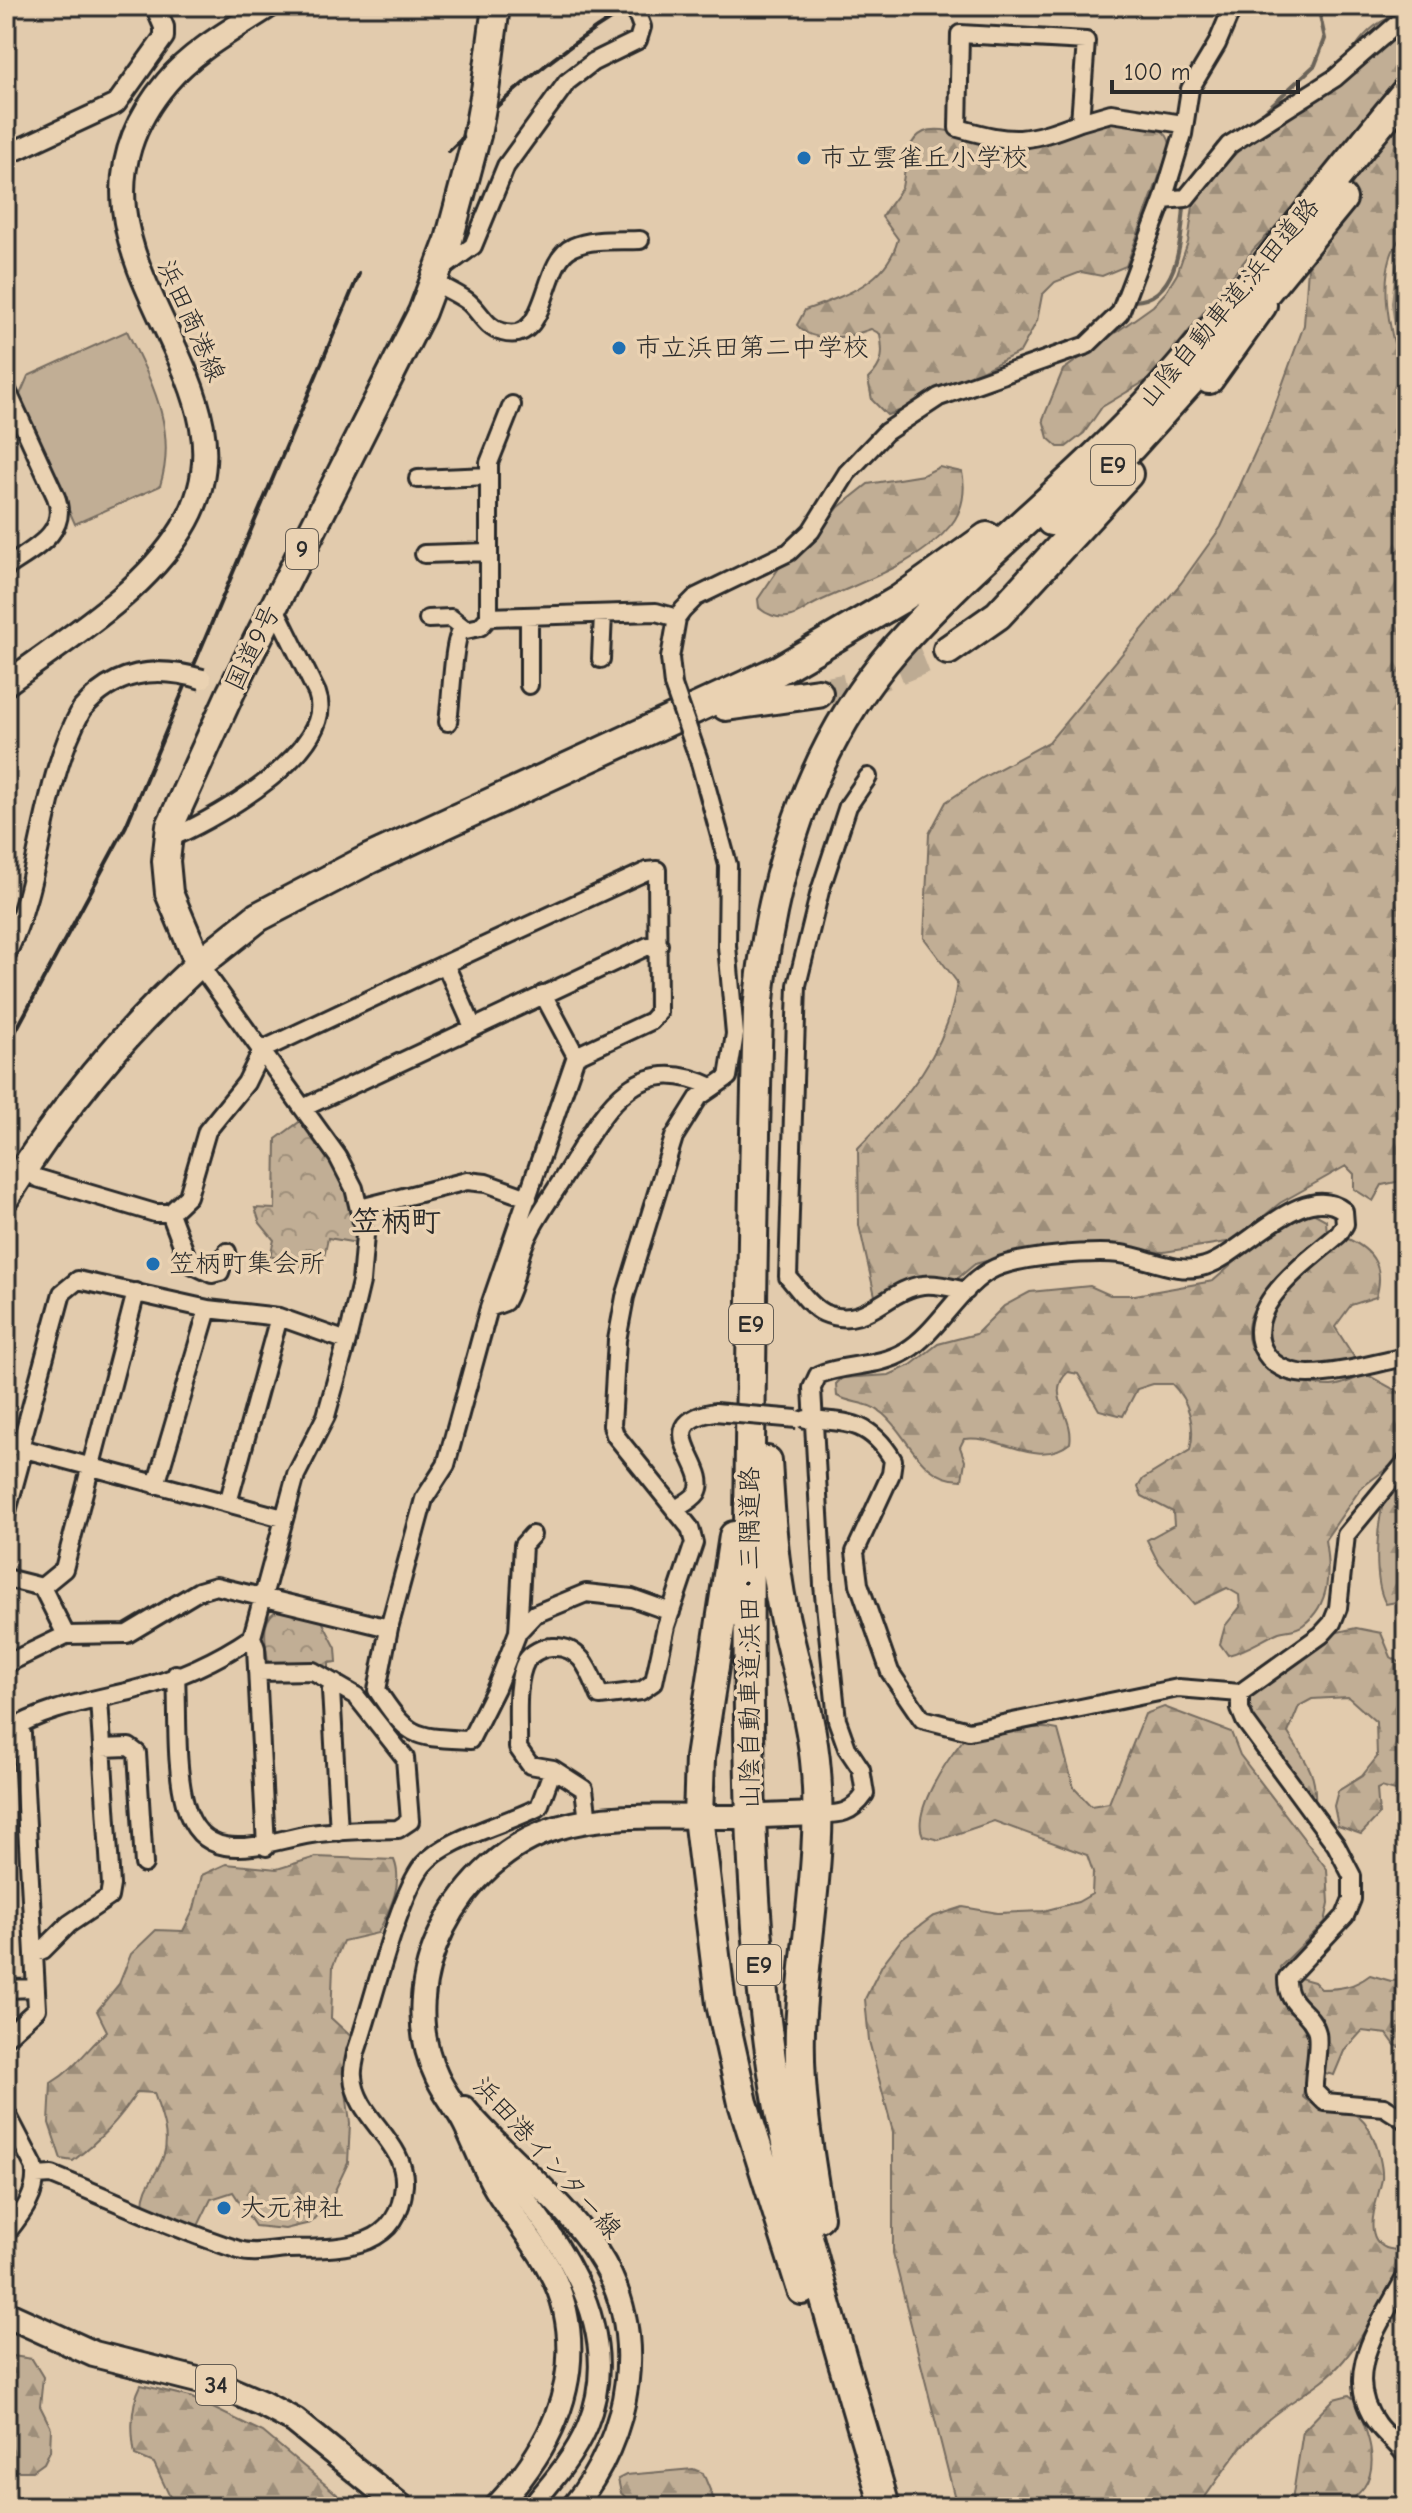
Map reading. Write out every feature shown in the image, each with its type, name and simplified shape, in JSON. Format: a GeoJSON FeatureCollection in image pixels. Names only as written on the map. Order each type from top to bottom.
{"type":"FeatureCollection","features":[{"type":"Feature","properties":{"kind":"highway","name":"国道9号"},"geometry":{"type":"LineString","coordinates":[[199,964],[169,893],[166,861],[170,826],[231,692],[362,434],[436,277],[462,198],[477,135],[496,6]]}},
{"type":"Feature","properties":{"kind":"highway","name":"山陰自動車道;浜田道路"},"geometry":{"type":"LineString","coordinates":[[909,644],[1132,446],[1180,396],[1292,262],[1335,192],[1406,92]]}},
{"type":"Feature","properties":{"kind":"highway","name":"山陰自動車道;浜田道路"},"geometry":{"type":"LineString","coordinates":[[909,644],[1103,447],[1335,192],[1406,121]]}},
{"type":"Feature","properties":{"kind":"highway"},"geometry":{"type":"LineString","coordinates":[[948,650],[998,615],[1157,442],[1227,356],[1292,262]]}},
{"type":"Feature","properties":{"kind":"highway"},"geometry":{"type":"LineString","coordinates":[[6,1197],[54,1122],[106,1056],[199,964],[258,917],[294,897],[779,670],[899,600],[1047,493],[1103,447]]}},
{"type":"Feature","properties":{"kind":"highway","name":"山陰自動車道;浜田・三隅道路"},"geometry":{"type":"LineString","coordinates":[[885,2507],[807,2242],[788,2157],[756,1938],[748,1745],[752,1241],[762,964],[779,877],[821,763],[909,644]]}},
{"type":"Feature","properties":{"kind":"highway"},"geometry":{"type":"LineString","coordinates":[[652,728],[731,705],[818,693]]}},
{"type":"Feature","properties":{"kind":"highway"},"geometry":{"type":"LineString","coordinates":[[752,1241],[772,1542],[783,1611],[810,1723],[817,1814],[817,1864],[800,2033],[802,2098],[834,2293],[839,2354]]}},
{"type":"Feature","properties":{"kind":"highway"},"geometry":{"type":"LineString","coordinates":[[751,1408],[738,1463],[734,1544],[702,1743],[698,1817],[721,2004],[743,2103],[772,2202],[876,2507]]}},
{"type":"Feature","properties":{"kind":"main road","name":"浜田商港線"},"geometry":{"type":"LineString","coordinates":[[6,684],[114,603],[158,562],[184,527],[199,492],[203,458],[202,419],[191,381],[133,259],[123,220],[124,176],[131,144],[145,111],[169,80],[197,54],[269,6]]}},
{"type":"Feature","properties":{"kind":"main road"},"geometry":{"type":"LineString","coordinates":[[762,1816],[817,1814]]}},
{"type":"Feature","properties":{"kind":"main road","name":"浜田港インター線"},"geometry":{"type":"LineString","coordinates":[[496,2507],[531,2467],[556,2422],[565,2398],[567,2327],[549,2267],[498,2193],[476,2155],[465,2124],[435,2074],[427,2045],[425,1991],[430,1960],[441,1930],[457,1903],[498,1858],[522,1843],[554,1829],[588,1821],[738,1817]]}},
{"type":"Feature","properties":{"kind":"main road","name":"浜田港インター線"},"geometry":{"type":"LineString","coordinates":[[435,2074],[475,2121],[564,2211],[596,2251],[607,2270],[624,2315],[628,2376],[618,2430],[596,2478],[573,2507]]}},
{"type":"Feature","properties":{"kind":"main road","name":"34"},"geometry":{"type":"LineString","coordinates":[[6,2314],[94,2354],[221,2386],[263,2404],[305,2428],[401,2507]]}},
{"type":"Feature","properties":{"kind":"street"},"geometry":{"type":"LineString","coordinates":[[6,155],[116,104],[164,37],[164,27],[155,6]]}},
{"type":"Feature","properties":{"kind":"street"},"geometry":{"type":"LineString","coordinates":[[634,6],[642,27],[638,40],[593,62],[567,82],[506,166],[473,246],[436,277],[468,301],[500,332],[513,333],[526,329],[538,317],[557,258],[573,246],[640,240]]}},
{"type":"Feature","properties":{"kind":"street"},"geometry":{"type":"LineString","coordinates":[[588,1821],[584,1789],[553,1769],[530,1765],[518,1748],[521,1679],[527,1660],[544,1647],[560,1646],[575,1651],[586,1663],[600,1696],[641,1691],[654,1682],[671,1612],[694,1543],[690,1528],[615,1435],[612,1425],[617,1340],[625,1297],[674,1137],[693,1104],[728,1077],[735,1034],[727,946],[728,865],[700,763],[673,685],[670,658],[677,618],[696,597],[789,552],[811,531],[847,473],[886,432],[939,397],[1087,345],[1120,313],[1163,200],[1190,89],[1217,44],[1233,6]]}},
{"type":"Feature","properties":{"kind":"street"},"geometry":{"type":"LineString","coordinates":[[1163,200],[1186,198],[1229,145],[1335,78],[1406,16]]}},
{"type":"Feature","properties":{"kind":"street"},"geometry":{"type":"LineString","coordinates":[[1080,122],[1086,41],[960,34],[958,128],[1004,141],[1034,139],[1111,113],[1183,124]]}},
{"type":"Feature","properties":{"kind":"street"},"geometry":{"type":"LineString","coordinates":[[6,388],[56,497],[60,516],[56,530],[6,568]]}},
{"type":"Feature","properties":{"kind":"street"},"geometry":{"type":"LineString","coordinates":[[448,722],[455,680],[455,639],[465,629],[480,627],[489,617],[491,450],[512,405]]}},
{"type":"Feature","properties":{"kind":"street"},"geometry":{"type":"LineString","coordinates":[[418,479],[489,476]]}},
{"type":"Feature","properties":{"kind":"street"},"geometry":{"type":"LineString","coordinates":[[424,554],[489,552]]}},
{"type":"Feature","properties":{"kind":"street"},"geometry":{"type":"LineString","coordinates":[[177,835],[200,825],[263,784],[296,753],[317,718],[320,705],[317,693],[274,606]]}},
{"type":"Feature","properties":{"kind":"street"},"geometry":{"type":"LineString","coordinates":[[489,617],[656,612],[677,618]]}},
{"type":"Feature","properties":{"kind":"street"},"geometry":{"type":"LineString","coordinates":[[601,659],[603,614]]}},
{"type":"Feature","properties":{"kind":"street"},"geometry":{"type":"LineString","coordinates":[[529,616],[529,685]]}},
{"type":"Feature","properties":{"kind":"street"},"geometry":{"type":"LineString","coordinates":[[428,619],[451,618],[465,629]]}},
{"type":"Feature","properties":{"kind":"street"},"geometry":{"type":"LineString","coordinates":[[6,954],[22,921],[33,884],[66,741],[82,709],[105,686],[131,674],[174,673],[202,679],[231,692]]}},
{"type":"Feature","properties":{"kind":"street"},"geometry":{"type":"LineString","coordinates":[[868,777],[848,806],[820,891],[797,985],[788,1277],[816,1308],[826,1314],[851,1316],[875,1311],[896,1295],[922,1285],[966,1291]]}},
{"type":"Feature","properties":{"kind":"street"},"geometry":{"type":"LineString","coordinates":[[24,1167],[37,1178],[155,1213],[170,1213],[188,1196],[207,1131],[246,1083],[262,1050],[647,871],[657,870],[659,945],[656,1017],[576,1056],[489,1308],[446,1465],[424,1499],[389,1628],[377,1690],[398,1722],[419,1737],[470,1740],[496,1688],[518,1632],[523,1545],[532,1535]]}},
{"type":"Feature","properties":{"kind":"street"},"geometry":{"type":"LineString","coordinates":[[305,1107],[543,994],[648,946],[659,945]]}},
{"type":"Feature","properties":{"kind":"street"},"geometry":{"type":"LineString","coordinates":[[199,964],[305,1107],[346,1170],[360,1208],[363,1266],[347,1341],[326,1416],[300,1464],[252,1637],[257,1672],[266,1847]]}},
{"type":"Feature","properties":{"kind":"street"},"geometry":{"type":"LineString","coordinates":[[445,964],[473,1027]]}},
{"type":"Feature","properties":{"kind":"street"},"geometry":{"type":"LineString","coordinates":[[543,994],[576,1056]]}},
{"type":"Feature","properties":{"kind":"street"},"geometry":{"type":"LineString","coordinates":[[489,1308],[505,1302],[514,1287],[522,1248],[612,1103],[631,1087],[669,1073],[690,1076],[712,1087]]}},
{"type":"Feature","properties":{"kind":"street"},"geometry":{"type":"LineString","coordinates":[[360,1208],[467,1181],[486,1183],[528,1198]]}},
{"type":"Feature","properties":{"kind":"street"},"geometry":{"type":"LineString","coordinates":[[817,1814],[840,1815],[856,1807],[865,1794],[861,1769],[847,1748],[837,1720],[805,1419],[818,1375],[889,1360],[907,1351],[944,1319],[966,1291],[991,1269],[1031,1258],[1109,1253],[1175,1267],[1202,1267],[1218,1261],[1293,1210],[1312,1203],[1334,1203],[1344,1211],[1345,1224],[1339,1234],[1268,1302],[1261,1319],[1263,1349],[1277,1365],[1306,1374],[1333,1372],[1406,1357]]}},
{"type":"Feature","properties":{"kind":"street"},"geometry":{"type":"LineString","coordinates":[[170,1213],[189,1263],[212,1274],[220,1272],[227,1252]]}},
{"type":"Feature","properties":{"kind":"street"},"geometry":{"type":"LineString","coordinates":[[6,1515],[16,1447],[62,1293],[72,1282],[86,1279],[208,1309],[279,1317],[347,1341]]}},
{"type":"Feature","properties":{"kind":"street"},"geometry":{"type":"LineString","coordinates":[[42,1587],[64,1569],[136,1292]]}},
{"type":"Feature","properties":{"kind":"street"},"geometry":{"type":"LineString","coordinates":[[156,1485],[208,1309]]}},
{"type":"Feature","properties":{"kind":"street"},"geometry":{"type":"LineString","coordinates":[[228,1503],[279,1317]]}},
{"type":"Feature","properties":{"kind":"street"},"geometry":{"type":"LineString","coordinates":[[676,1509],[697,1493],[699,1484],[696,1468],[685,1453],[687,1426],[696,1415],[715,1412],[842,1422],[872,1431],[893,1460],[891,1474],[855,1552],[859,1584],[890,1672],[922,1719],[969,1731],[1178,1688],[1240,1693],[1321,1635],[1332,1623],[1344,1571],[1346,1535],[1406,1462]]}},
{"type":"Feature","properties":{"kind":"street"},"geometry":{"type":"LineString","coordinates":[[16,1447],[283,1518]]}},
{"type":"Feature","properties":{"kind":"street"},"geometry":{"type":"LineString","coordinates":[[6,1578],[42,1587],[66,1635]]}},
{"type":"Feature","properties":{"kind":"street"},"geometry":{"type":"LineString","coordinates":[[6,1664],[66,1635],[127,1634],[199,1591],[216,1586],[389,1628]]}},
{"type":"Feature","properties":{"kind":"street"},"geometry":{"type":"LineString","coordinates":[[518,1632],[535,1614],[586,1593],[632,1598],[671,1612]]}},
{"type":"Feature","properties":{"kind":"street"},"geometry":{"type":"LineString","coordinates":[[11,1728],[43,1712],[140,1689],[220,1660],[252,1637]]}},
{"type":"Feature","properties":{"kind":"street"},"geometry":{"type":"LineString","coordinates":[[176,1674],[184,1800],[191,1818],[206,1835],[226,1846],[266,1847],[309,1834],[398,1829],[410,1821],[409,1774],[405,1758],[356,1696],[313,1671],[257,1672]]}},
{"type":"Feature","properties":{"kind":"street"},"geometry":{"type":"LineString","coordinates":[[335,1683],[331,1690],[339,1832]]}},
{"type":"Feature","properties":{"kind":"street"},"geometry":{"type":"LineString","coordinates":[[1240,1693],[1240,1709],[1245,1721],[1336,1845],[1352,1876],[1352,1899],[1345,1916],[1287,1978],[1291,2001],[1311,2020],[1316,2032],[1314,2091],[1325,2102],[1384,2107],[1406,2121]]}},
{"type":"Feature","properties":{"kind":"street"},"geometry":{"type":"LineString","coordinates":[[34,1954],[109,1897],[99,1699]]}},
{"type":"Feature","properties":{"kind":"street"},"geometry":{"type":"LineString","coordinates":[[6,2037],[37,2009],[22,1734],[11,1728]]}},
{"type":"Feature","properties":{"kind":"street"},"geometry":{"type":"LineString","coordinates":[[102,1748],[129,1747],[137,1753],[144,1864]]}},
{"type":"Feature","properties":{"kind":"street"},"geometry":{"type":"LineString","coordinates":[[36,2176],[52,2175],[241,2251],[346,2248],[371,2240],[385,2229],[400,2203],[403,2173],[396,2154],[361,2105],[353,2077],[356,2052],[405,1903],[424,1865],[452,1844],[539,1807],[553,1769]]}},
{"type":"Feature","properties":{"kind":"street"},"geometry":{"type":"LineString","coordinates":[[6,1989],[35,1988]]}},
{"type":"Feature","properties":{"kind":"street"},"geometry":{"type":"LineString","coordinates":[[6,2112],[36,2176],[30,2197],[6,2234]]}},
{"type":"Feature","properties":{"kind":"street"},"geometry":{"type":"LineString","coordinates":[[465,2124],[560,2247],[589,2302],[596,2333],[598,2365],[587,2425],[572,2454],[531,2507]]}},
{"type":"Feature","properties":{"kind":"street"},"geometry":{"type":"LineString","coordinates":[[1406,2276],[1365,2354],[1360,2376],[1370,2412],[1406,2456]]}},
{"type":"Feature","properties":{"kind":"green space"},"geometry":{"type":"Polygon","coordinates":[[[1406,13],[1406,228],[1391,256],[1386,286],[1392,337],[1406,382],[1406,1180],[1382,1185],[1373,1201],[1354,1189],[1354,1174],[1346,1166],[1280,1203],[1233,1241],[1164,1252],[1067,1249],[1013,1254],[975,1264],[957,1279],[895,1289],[885,1298],[875,1296],[859,1225],[858,1148],[908,1092],[935,1052],[945,1030],[957,982],[924,938],[929,834],[946,802],[982,778],[1049,742],[1181,583],[1221,527],[1268,424],[1304,325],[1308,267],[1338,228],[1349,204],[1349,182],[1317,184],[1254,249],[1152,377],[1102,407],[1084,433],[1066,447],[1058,447],[1048,438],[1043,419],[1063,370],[1153,306],[1166,292],[1177,274],[1188,242],[1193,206],[1205,185],[1242,147],[1279,120],[1328,93],[1345,78],[1351,55],[1373,27],[1406,13]]]}},
{"type":"Feature","properties":{"kind":"green space"},"geometry":{"type":"Polygon","coordinates":[[[1114,120],[1157,128],[1164,133],[1170,147],[1126,266],[1102,276],[1081,272],[1055,282],[1042,295],[1037,321],[1020,352],[887,415],[872,400],[868,379],[881,359],[880,334],[871,329],[843,337],[822,337],[812,335],[797,325],[805,310],[862,286],[884,267],[898,239],[882,217],[902,187],[909,149],[917,136],[943,130],[1002,147],[1031,146],[1059,140],[1114,120]]]}},
{"type":"Feature","properties":{"kind":"green space"},"geometry":{"type":"Polygon","coordinates":[[[127,331],[153,387],[164,425],[165,465],[160,486],[75,524],[19,397],[28,376],[127,331]]]}},
{"type":"Feature","properties":{"kind":"green space"},"geometry":{"type":"Polygon","coordinates":[[[939,467],[962,472],[964,486],[958,513],[938,539],[906,562],[791,616],[776,617],[759,608],[758,599],[779,568],[820,531],[839,507],[868,484],[923,475],[939,467]]]}},
{"type":"Feature","properties":{"kind":"green space"},"geometry":{"type":"Polygon","coordinates":[[[302,1120],[325,1150],[346,1190],[357,1243],[328,1238],[321,1272],[270,1256],[274,1240],[260,1223],[255,1208],[275,1209],[276,1139],[302,1120]]]}},
{"type":"Feature","properties":{"kind":"green space"},"geometry":{"type":"Polygon","coordinates":[[[1313,1213],[1326,1220],[1327,1235],[1282,1275],[1253,1310],[1248,1337],[1253,1351],[1274,1370],[1303,1382],[1335,1386],[1366,1374],[1406,1396],[1406,1454],[1361,1488],[1325,1540],[1328,1575],[1324,1597],[1312,1617],[1301,1627],[1279,1632],[1242,1650],[1228,1655],[1220,1644],[1225,1626],[1240,1607],[1239,1595],[1227,1588],[1194,1604],[1158,1562],[1147,1540],[1174,1525],[1173,1512],[1142,1496],[1138,1487],[1143,1479],[1190,1450],[1192,1441],[1187,1406],[1172,1384],[1153,1384],[1137,1389],[1123,1416],[1099,1410],[1078,1374],[1068,1372],[1061,1380],[1059,1397],[1068,1424],[1070,1443],[1045,1453],[991,1441],[964,1439],[960,1447],[965,1461],[962,1480],[948,1478],[925,1465],[878,1410],[837,1396],[836,1384],[842,1378],[889,1375],[911,1365],[938,1344],[976,1334],[1004,1306],[1030,1292],[1090,1286],[1110,1295],[1135,1295],[1213,1281],[1260,1240],[1295,1217],[1313,1213]]]}},
{"type":"Feature","properties":{"kind":"green space"},"geometry":{"type":"Polygon","coordinates":[[[1346,1238],[1364,1248],[1375,1261],[1379,1277],[1376,1297],[1351,1305],[1335,1327],[1354,1357],[1351,1363],[1298,1370],[1273,1357],[1264,1330],[1279,1296],[1346,1238]]]}},
{"type":"Feature","properties":{"kind":"green space"},"geometry":{"type":"Polygon","coordinates":[[[1406,1468],[1406,1583],[1396,1602],[1386,1604],[1377,1563],[1381,1512],[1389,1487],[1406,1468]]]}},
{"type":"Feature","properties":{"kind":"green space"},"geometry":{"type":"Polygon","coordinates":[[[281,1608],[320,1617],[336,1648],[337,1662],[329,1663],[329,1671],[302,1663],[268,1662],[266,1624],[281,1608]]]}},
{"type":"Feature","properties":{"kind":"green space"},"geometry":{"type":"Polygon","coordinates":[[[1356,1628],[1381,1633],[1391,1657],[1399,1662],[1406,1660],[1406,1794],[1381,1787],[1377,1789],[1379,1815],[1361,1834],[1338,1826],[1334,1806],[1338,1791],[1362,1776],[1377,1757],[1376,1722],[1348,1697],[1312,1699],[1299,1706],[1288,1733],[1312,1774],[1315,1803],[1258,1732],[1249,1701],[1256,1684],[1329,1634],[1356,1628]]]}},
{"type":"Feature","properties":{"kind":"green space"},"geometry":{"type":"Polygon","coordinates":[[[1164,1707],[1231,1732],[1240,1755],[1327,1869],[1329,1903],[1325,1922],[1280,1967],[1279,1994],[1287,2007],[1299,2011],[1312,2027],[1303,2097],[1357,2116],[1373,2137],[1382,2174],[1373,2216],[1374,2235],[1378,2243],[1386,2248],[1403,2252],[1404,2260],[1369,2324],[1344,2360],[1326,2378],[1253,2434],[1198,2507],[957,2507],[893,2253],[893,2132],[869,2041],[865,1999],[882,1965],[901,1940],[932,1917],[963,1907],[998,1913],[1043,1911],[1078,1902],[1092,1894],[1093,1872],[1087,1855],[994,1821],[939,1840],[923,1836],[922,1814],[926,1800],[963,1740],[1022,1729],[1058,1730],[1074,1788],[1091,1806],[1109,1803],[1145,1714],[1164,1707]]]}},
{"type":"Feature","properties":{"kind":"green space"},"geometry":{"type":"Polygon","coordinates":[[[316,1857],[394,1860],[397,1869],[394,1897],[378,1933],[343,1941],[333,1966],[331,2018],[356,2041],[345,2084],[350,2123],[348,2163],[330,2201],[310,2223],[285,2229],[255,2226],[233,2192],[211,2199],[197,2228],[143,2206],[146,2191],[162,2161],[166,2146],[164,2123],[154,2093],[137,2092],[116,2121],[73,2161],[61,2159],[49,2123],[51,2083],[74,2065],[107,2031],[97,2011],[119,1984],[131,1954],[156,1930],[183,1931],[194,1909],[202,1875],[226,1864],[277,1869],[316,1857]]]}},
{"type":"Feature","properties":{"kind":"green space"},"geometry":{"type":"Polygon","coordinates":[[[1370,1975],[1391,1981],[1406,1980],[1406,2050],[1395,2045],[1387,2034],[1362,2031],[1344,2051],[1334,2075],[1321,2072],[1320,2017],[1305,2008],[1294,1982],[1300,1978],[1314,1982],[1321,1989],[1335,1988],[1353,1985],[1370,1975]]]}},
{"type":"Feature","properties":{"kind":"green space"},"geometry":{"type":"Polygon","coordinates":[[[6,2355],[32,2359],[43,2377],[40,2406],[51,2428],[50,2451],[44,2463],[33,2471],[6,2471],[6,2355]]]}},
{"type":"Feature","properties":{"kind":"green space"},"geometry":{"type":"Polygon","coordinates":[[[141,2385],[190,2397],[263,2432],[352,2507],[181,2507],[170,2497],[154,2463],[135,2455],[132,2419],[141,2385]]]}},
{"type":"Feature","properties":{"kind":"green space"},"geometry":{"type":"Polygon","coordinates":[[[1349,2395],[1354,2399],[1370,2443],[1371,2466],[1364,2487],[1348,2507],[1291,2507],[1303,2431],[1334,2399],[1349,2395]]]}},
{"type":"Feature","properties":{"kind":"green space"},"geometry":{"type":"Polygon","coordinates":[[[693,2469],[703,2473],[717,2507],[636,2507],[621,2493],[618,2479],[626,2475],[693,2469]]]}},
{"type":"Feature","properties":{"kind":"waterway"},"geometry":{"type":"LineString","coordinates":[[1187,186],[1218,144],[1263,113],[1315,65],[1325,39],[1318,6]]}},
{"type":"Feature","properties":{"kind":"waterway"},"geometry":{"type":"LineString","coordinates":[[1374,6],[1389,6]]}},
{"type":"Feature","properties":{"kind":"waterway"},"geometry":{"type":"LineString","coordinates":[[1134,301],[1149,298],[1168,279],[1178,251],[1184,207]]}},
{"type":"Feature","properties":{"kind":"waterway"},"geometry":{"type":"LineString","coordinates":[[1406,270],[1402,303],[1406,333]]}},
{"type":"Feature","properties":{"kind":"tunnel"},"geometry":{"type":"LineString","coordinates":[[818,693],[862,684],[948,650]]}},
{"type":"Feature","properties":{"kind":"railway"},"geometry":{"type":"LineString","coordinates":[[449,151],[530,78],[618,14]]}},
{"type":"Feature","properties":{"kind":"railway"},"geometry":{"type":"LineString","coordinates":[[6,1049],[126,826],[359,274]]}},
{"type":"Feature","properties":{"kind":"place","name":"市立雲雀丘小学校"},"geometry":{"type":"Point","coordinates":[804,158]}},
{"type":"Feature","properties":{"kind":"place","name":"市立浜田第二中学校"},"geometry":{"type":"Point","coordinates":[619,348]}},
{"type":"Feature","properties":{"kind":"place","name":"笠柄町集会所"},"geometry":{"type":"Point","coordinates":[153,1264]}},
{"type":"Feature","properties":{"kind":"place","name":"大元神社"},"geometry":{"type":"Point","coordinates":[224,2208]}},
{"type":"Feature","properties":{"kind":"district","name":"笠柄町"},"geometry":{"type":"Point","coordinates":[396,1221]}}]}
